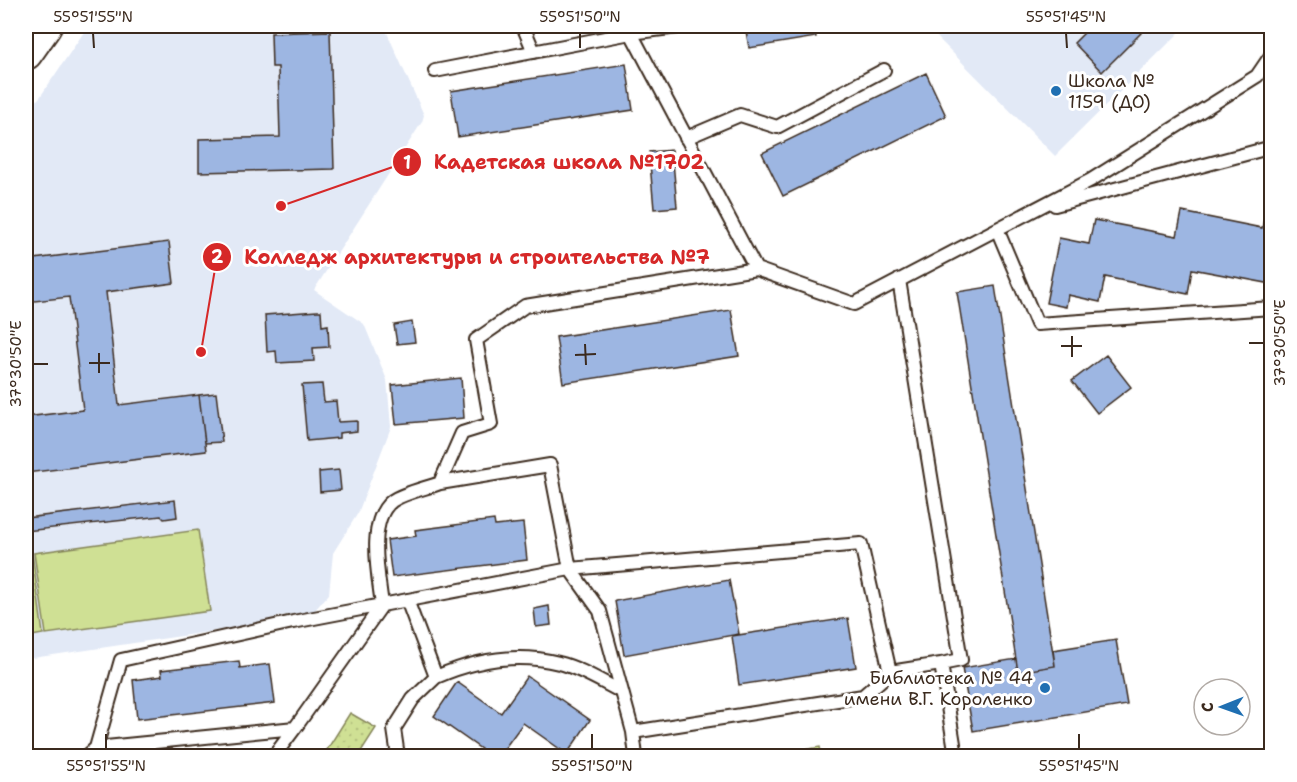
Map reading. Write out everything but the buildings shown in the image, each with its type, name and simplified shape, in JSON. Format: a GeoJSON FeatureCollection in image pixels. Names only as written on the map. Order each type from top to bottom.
{"type":"FeatureCollection","features":[{"type":"Feature","properties":{"kind":"street"},"geometry":{"type":"LineString","coordinates":[[26,53],[45,26]]}},
{"type":"Feature","properties":{"kind":"lane"},"geometry":{"type":"LineString","coordinates":[[523,26],[534,52]]}},
{"type":"Feature","properties":{"kind":"lane"},"geometry":{"type":"LineString","coordinates":[[435,72],[631,33],[686,26]]}},
{"type":"Feature","properties":{"kind":"lane"},"geometry":{"type":"LineString","coordinates":[[631,33],[756,269]]}},
{"type":"Feature","properties":{"kind":"lane"},"geometry":{"type":"LineString","coordinates":[[440,483],[462,434],[491,424],[476,340],[525,306],[756,269],[854,303],[1091,180],[1257,76],[1272,54]]}},
{"type":"Feature","properties":{"kind":"lane"},"geometry":{"type":"LineString","coordinates":[[686,138],[740,115],[777,127],[884,70]]}},
{"type":"Feature","properties":{"kind":"lane"},"geometry":{"type":"LineString","coordinates":[[1031,211],[1272,147]]}},
{"type":"Feature","properties":{"kind":"lane"},"geometry":{"type":"LineString","coordinates":[[997,229],[1037,324],[1272,308]]}},
{"type":"Feature","properties":{"kind":"lane"},"geometry":{"type":"LineString","coordinates":[[633,732],[863,696],[890,672],[961,660],[899,280]]}},
{"type":"Feature","properties":{"kind":"lane"},"geometry":{"type":"LineString","coordinates":[[274,756],[382,605],[375,553],[382,514],[392,501],[440,483],[550,465],[570,570],[600,611],[633,732],[636,756]]}},
{"type":"Feature","properties":{"kind":"lane"},"geometry":{"type":"LineString","coordinates":[[295,728],[91,752],[122,660],[293,622],[570,570],[861,544],[890,672]]}},
{"type":"Feature","properties":{"kind":"lane"},"geometry":{"type":"LineString","coordinates":[[407,600],[436,677]]}},
{"type":"Feature","properties":{"kind":"lane"},"geometry":{"type":"LineString","coordinates":[[398,756],[394,729],[412,699],[436,677],[456,668],[495,659],[531,658],[560,663],[622,692]]}},
{"type":"Feature","properties":{"kind":"lane"},"geometry":{"type":"LineString","coordinates":[[941,664],[956,756]]}},
{"type":"Feature","properties":{"kind":"shaded area"},"geometry":{"type":"Polygon","coordinates":[[[88,26],[384,26],[424,115],[422,122],[314,290],[364,324],[387,380],[391,427],[358,513],[333,553],[329,594],[314,611],[280,616],[242,627],[26,659],[26,112],[40,97],[88,26]]]}},
{"type":"Feature","properties":{"kind":"shaded area","name":"Школа № 1159 (ДО)"},"geometry":{"type":"Polygon","coordinates":[[[926,26],[1186,26],[1055,156],[926,26]]]}},
{"type":"Feature","properties":{"kind":"green space"},"geometry":{"type":"Polygon","coordinates":[[[198,530],[210,611],[46,634],[34,553],[198,530]]]}},
{"type":"Feature","properties":{"kind":"green space"},"geometry":{"type":"Polygon","coordinates":[[[32,553],[43,634],[26,637],[26,554],[32,553]]]}},
{"type":"Feature","properties":{"kind":"green space"},"geometry":{"type":"Polygon","coordinates":[[[350,713],[376,728],[358,756],[323,756],[350,713]]]}},
{"type":"Feature","properties":{"kind":"green space"},"geometry":{"type":"Polygon","coordinates":[[[820,747],[822,756],[767,756],[820,747]]]}},
{"type":"Feature","properties":{"kind":"place","name":"Школа № 1159 (ДО)"},"geometry":{"type":"Point","coordinates":[1056,91]}},
{"type":"Feature","properties":{"kind":"place","name":"Кадетская школа №1702"},"geometry":{"type":"Point","coordinates":[281,206]}},
{"type":"Feature","properties":{"kind":"place","name":"Колледж архитектуры и строительства №7"},"geometry":{"type":"Point","coordinates":[201,352]}},
{"type":"Feature","properties":{"kind":"place","name":"Библиотека № 44 имени В.Г. Короленко"},"geometry":{"type":"Point","coordinates":[1045,688]}}]}
